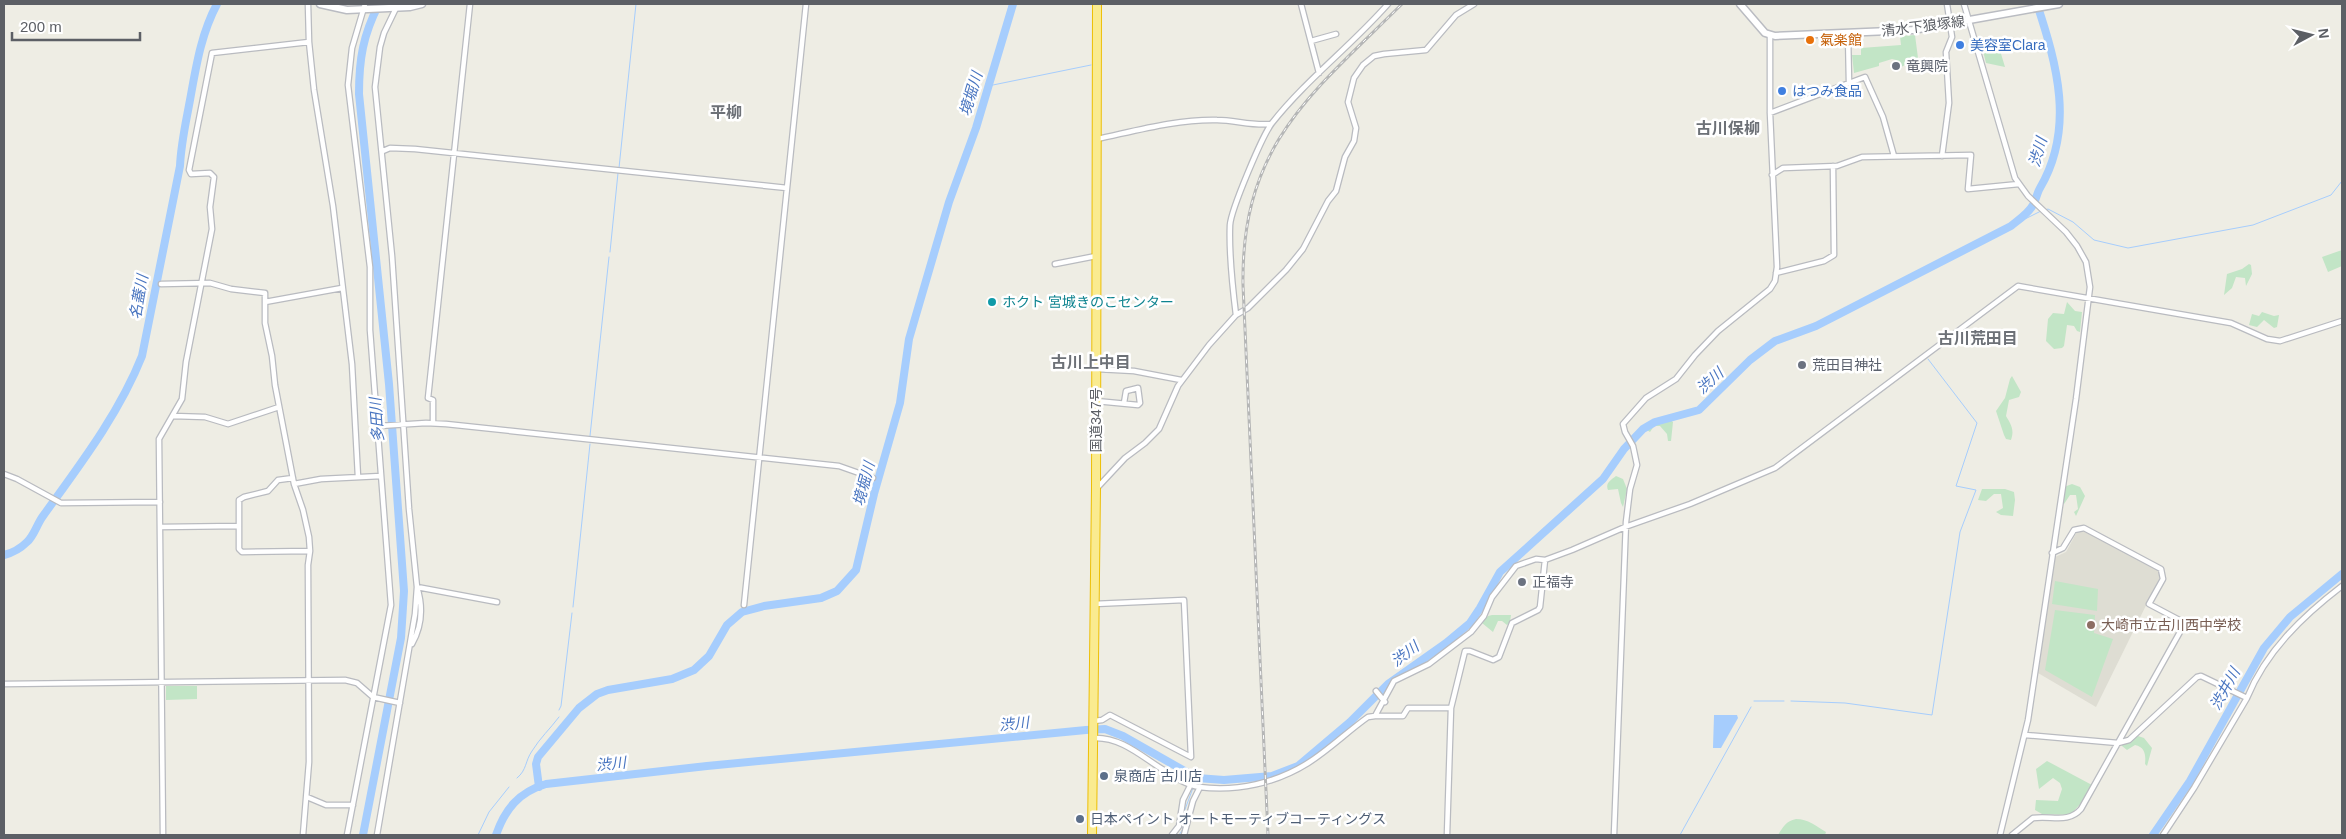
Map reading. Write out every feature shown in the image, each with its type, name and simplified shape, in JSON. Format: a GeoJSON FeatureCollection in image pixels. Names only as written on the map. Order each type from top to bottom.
{"type":"FeatureCollection","features":[{"type":"Feature","properties":{"kind":"highway","name":"国道347号"},"geometry":{"type":"LineString","coordinates":[[1092,835],[1097,369],[1097,4]]}},
{"type":"Feature","properties":{"kind":"main road"},"geometry":{"type":"LineString","coordinates":[[320,4],[336,9],[410,7],[422,4]]}},
{"type":"Feature","properties":{"kind":"main road"},"geometry":{"type":"LineString","coordinates":[[1740,4],[1770,36]]}},
{"type":"Feature","properties":{"kind":"main road","name":"清水下狼塚線"},"geometry":{"type":"LineString","coordinates":[[1770,36],[1913,30],[2058,4]]}},
{"type":"Feature","properties":{"kind":"street"},"geometry":{"type":"LineString","coordinates":[[308,4],[309,42],[314,90],[333,206],[355,390],[358,477]]}},
{"type":"Feature","properties":{"kind":"street"},"geometry":{"type":"LineString","coordinates":[[433,423],[433,400],[428,398],[470,4]]}},
{"type":"Feature","properties":{"kind":"street"},"geometry":{"type":"LineString","coordinates":[[744,605],[806,4]]}},
{"type":"Feature","properties":{"kind":"street"},"geometry":{"type":"LineString","coordinates":[[1303,4],[1319,73]]}},
{"type":"Feature","properties":{"kind":"street"},"geometry":{"type":"LineString","coordinates":[[1236,316],[1230,223],[1252,164],[1271,124],[1388,4]]}},
{"type":"Feature","properties":{"kind":"street"},"geometry":{"type":"LineString","coordinates":[[1096,488],[1125,458],[1145,443],[1159,429],[1181,380],[1209,345],[1301,253],[1328,201],[1336,191],[1355,134],[1356,128],[1349,109],[1349,94],[1354,78],[1363,65],[1367,60],[1384,54],[1426,50],[1456,15],[1474,4]]}},
{"type":"Feature","properties":{"kind":"street"},"geometry":{"type":"LineString","coordinates":[[1942,156],[1948,103],[1946,52],[1952,36],[1947,4]]}},
{"type":"Feature","properties":{"kind":"street"},"geometry":{"type":"LineString","coordinates":[[1964,4],[2015,178],[2037,206],[2072,239],[2082,254],[2089,275],[2089,298],[2025,736],[2000,835]]}},
{"type":"Feature","properties":{"kind":"street"},"geometry":{"type":"LineString","coordinates":[[377,835],[398,702],[410,648],[417,587],[383,151],[377,115],[376,66],[384,33],[396,6]]}},
{"type":"Feature","properties":{"kind":"street"},"geometry":{"type":"LineString","coordinates":[[347,835],[391,614],[381,476],[380,426],[370,330],[370,267],[348,85],[352,48],[365,7]]}},
{"type":"Feature","properties":{"kind":"street"},"geometry":{"type":"LineString","coordinates":[[1311,41],[1336,34]]}},
{"type":"Feature","properties":{"kind":"street"},"geometry":{"type":"LineString","coordinates":[[1848,34],[1849,83]]}},
{"type":"Feature","properties":{"kind":"street"},"geometry":{"type":"LineString","coordinates":[[1614,835],[1627,507],[1637,465],[1633,446],[1623,424],[1646,398],[1676,379],[1695,355],[1718,331],[1770,289],[1776,281],[1770,113],[1770,36]]}},
{"type":"Feature","properties":{"kind":"street"},"geometry":{"type":"LineString","coordinates":[[163,835],[159,439],[183,396],[186,362],[211,237],[210,207],[214,177],[210,173],[191,174],[189,170],[211,55],[216,51],[309,42]]}},
{"type":"Feature","properties":{"kind":"street"},"geometry":{"type":"LineString","coordinates":[[1770,113],[1865,77],[1883,118],[1894,156]]}},
{"type":"Feature","properties":{"kind":"street"},"geometry":{"type":"LineString","coordinates":[[1096,139],[1198,121],[1216,120],[1259,125],[1271,124]]}},
{"type":"Feature","properties":{"kind":"street"},"geometry":{"type":"LineString","coordinates":[[383,151],[390,148],[454,153],[787,188]]}},
{"type":"Feature","properties":{"kind":"street"},"geometry":{"type":"LineString","coordinates":[[1772,174],[1783,168],[1833,166],[1862,157],[1971,155],[1968,189],[2019,184]]}},
{"type":"Feature","properties":{"kind":"street"},"geometry":{"type":"LineString","coordinates":[[1776,273],[1824,261],[1834,255],[1833,166]]}},
{"type":"Feature","properties":{"kind":"street"},"geometry":{"type":"LineString","coordinates":[[1055,264],[1096,256]]}},
{"type":"Feature","properties":{"kind":"street"},"geometry":{"type":"LineString","coordinates":[[161,284],[210,283],[231,289],[265,293],[265,323],[279,407],[294,484],[303,510],[310,552],[308,566],[309,762],[303,835]]}},
{"type":"Feature","properties":{"kind":"street"},"geometry":{"type":"LineString","coordinates":[[1375,716],[1385,702],[1394,681],[1429,664],[1471,632],[1484,616],[1492,597],[1510,572],[1525,562],[1536,559],[1545,560],[1572,550],[1626,526],[1690,504],[1775,468],[2018,286],[2231,323],[2271,340],[2280,340],[2342,320]]}},
{"type":"Feature","properties":{"kind":"street"},"geometry":{"type":"LineString","coordinates":[[264,302],[342,288]]}},
{"type":"Feature","properties":{"kind":"street"},"geometry":{"type":"LineString","coordinates":[[1097,369],[1134,371],[1181,380]]}},
{"type":"Feature","properties":{"kind":"street"},"geometry":{"type":"LineString","coordinates":[[1096,401],[1138,405],[1138,388],[1126,391],[1124,403]]}},
{"type":"Feature","properties":{"kind":"street"},"geometry":{"type":"LineString","coordinates":[[173,416],[205,417],[228,424],[279,407]]}},
{"type":"Feature","properties":{"kind":"street"},"geometry":{"type":"LineString","coordinates":[[380,426],[433,423],[839,466],[873,478]]}},
{"type":"Feature","properties":{"kind":"street"},"geometry":{"type":"LineString","coordinates":[[4,474],[59,502],[160,502]]}},
{"type":"Feature","properties":{"kind":"street"},"geometry":{"type":"LineString","coordinates":[[294,484],[313,480],[381,476]]}},
{"type":"Feature","properties":{"kind":"street"},"geometry":{"type":"LineString","coordinates":[[293,478],[278,480],[268,490],[241,498],[238,503],[238,549],[242,552],[310,552]]}},
{"type":"Feature","properties":{"kind":"street"},"geometry":{"type":"LineString","coordinates":[[160,527],[239,526]]}},
{"type":"Feature","properties":{"kind":"street"},"geometry":{"type":"LineString","coordinates":[[2012,835],[2033,818],[2065,818],[2077,814],[2118,744],[2184,623],[2149,604],[2163,579],[2161,570],[2084,528],[2074,530],[2062,548],[2052,553]]}},
{"type":"Feature","properties":{"kind":"street"},"geometry":{"type":"LineString","coordinates":[[1447,835],[1452,708],[1465,651],[1496,660],[1499,658],[1512,623],[1538,610],[1545,560]]}},
{"type":"Feature","properties":{"kind":"street"},"geometry":{"type":"LineString","coordinates":[[2163,835],[2191,794],[2252,684],[2294,626],[2342,586]]}},
{"type":"Feature","properties":{"kind":"street"},"geometry":{"type":"LineString","coordinates":[[417,587],[497,602]]}},
{"type":"Feature","properties":{"kind":"street"},"geometry":{"type":"LineString","coordinates":[[1094,604],[1184,600],[1191,757],[1110,714],[1102,720],[1094,722]]}},
{"type":"Feature","properties":{"kind":"street"},"geometry":{"type":"LineString","coordinates":[[2025,736],[2118,744],[2136,736],[2197,677],[2204,676],[2245,698]]}},
{"type":"Feature","properties":{"kind":"street"},"geometry":{"type":"LineString","coordinates":[[4,684],[350,681],[375,697],[398,702]]}},
{"type":"Feature","properties":{"kind":"street"},"geometry":{"type":"LineString","coordinates":[[1376,691],[1385,702]]}},
{"type":"Feature","properties":{"kind":"street"},"geometry":{"type":"LineString","coordinates":[[1094,737],[1114,739],[1195,786],[1231,788],[1266,783],[1288,775],[1310,762],[1368,717],[1403,716],[1408,708],[1452,708]]}},
{"type":"Feature","properties":{"kind":"street"},"geometry":{"type":"LineString","coordinates":[[1172,835],[1180,826],[1183,800],[1195,786]]}},
{"type":"Feature","properties":{"kind":"street"},"geometry":{"type":"LineString","coordinates":[[1184,835],[1195,786]]}},
{"type":"Feature","properties":{"kind":"street"},"geometry":{"type":"LineString","coordinates":[[307,797],[326,804],[353,805]]}},
{"type":"Feature","properties":{"kind":"shaded area","name":"大崎市立古川西中学校"},"geometry":{"type":"Polygon","coordinates":[[[2083,531],[2159,571],[2160,577],[2096,707],[2038,673],[2055,557],[2066,552],[2077,532],[2083,531]]]}},
{"type":"Feature","properties":{"kind":"green space"},"geometry":{"type":"Polygon","coordinates":[[[1915,35],[1918,58],[1905,60],[1905,65],[1899,68],[1896,60],[1892,59],[1879,63],[1879,66],[1854,73],[1852,55],[1861,55],[1861,48],[1901,45],[1900,36],[1915,35]]]}},
{"type":"Feature","properties":{"kind":"green space"},"geometry":{"type":"Polygon","coordinates":[[[1999,47],[2005,67],[1986,63],[1983,51],[1999,47]]]}},
{"type":"Feature","properties":{"kind":"green space"},"geometry":{"type":"Polygon","coordinates":[[[2342,250],[2342,266],[2328,272],[2322,257],[2342,250]]]}},
{"type":"Feature","properties":{"kind":"green space"},"geometry":{"type":"Polygon","coordinates":[[[2249,264],[2251,265],[2252,274],[2246,286],[2245,278],[2236,277],[2232,288],[2224,295],[2227,274],[2242,269],[2249,264]]]}},
{"type":"Feature","properties":{"kind":"green space"},"geometry":{"type":"Polygon","coordinates":[[[2067,302],[2075,311],[2082,312],[2080,332],[2074,326],[2067,325],[2064,346],[2054,349],[2046,341],[2048,319],[2053,313],[2064,314],[2067,302]]]}},
{"type":"Feature","properties":{"kind":"green space"},"geometry":{"type":"Polygon","coordinates":[[[2262,312],[2274,316],[2279,315],[2277,327],[2274,328],[2264,320],[2257,327],[2249,325],[2252,314],[2259,316],[2262,312]]]}},
{"type":"Feature","properties":{"kind":"green space"},"geometry":{"type":"Polygon","coordinates":[[[2012,376],[2021,392],[2019,397],[2009,400],[2006,416],[2012,429],[2011,440],[2006,439],[1996,411],[2005,398],[2012,376]]]}},
{"type":"Feature","properties":{"kind":"green space"},"geometry":{"type":"Polygon","coordinates":[[[1667,417],[1673,422],[1671,441],[1668,441],[1667,434],[1660,426],[1654,426],[1650,432],[1647,430],[1647,424],[1651,421],[1667,417]]]}},
{"type":"Feature","properties":{"kind":"green space"},"geometry":{"type":"Polygon","coordinates":[[[1616,476],[1623,479],[1627,489],[1623,507],[1618,489],[1608,490],[1607,488],[1609,482],[1616,476]]]}},
{"type":"Feature","properties":{"kind":"green space"},"geometry":{"type":"Polygon","coordinates":[[[2072,484],[2080,487],[2085,496],[2076,516],[2074,512],[2078,509],[2076,495],[2070,495],[2064,504],[2063,502],[2064,487],[2072,484]]]}},
{"type":"Feature","properties":{"kind":"green space"},"geometry":{"type":"Polygon","coordinates":[[[1982,489],[2005,489],[2014,492],[2013,516],[2001,515],[1996,512],[2003,508],[2001,494],[1994,494],[1986,501],[1978,500],[1982,489]]]}},
{"type":"Feature","properties":{"kind":"green space"},"geometry":{"type":"Polygon","coordinates":[[[2055,581],[2098,589],[2097,611],[2052,604],[2055,581]]]}},
{"type":"Feature","properties":{"kind":"green space"},"geometry":{"type":"Polygon","coordinates":[[[2055,610],[2095,615],[2094,633],[2113,639],[2092,697],[2045,670],[2055,610]]]}},
{"type":"Feature","properties":{"kind":"green space"},"geometry":{"type":"Polygon","coordinates":[[[1511,615],[1510,622],[1507,625],[1502,621],[1498,621],[1493,632],[1482,623],[1488,616],[1511,615]]]}},
{"type":"Feature","properties":{"kind":"green space"},"geometry":{"type":"Polygon","coordinates":[[[166,686],[197,686],[197,699],[166,700],[166,686]]]}},
{"type":"Feature","properties":{"kind":"green space"},"geometry":{"type":"Polygon","coordinates":[[[2138,736],[2144,738],[2152,748],[2147,766],[2145,764],[2144,752],[2141,748],[2135,745],[2127,750],[2122,746],[2122,744],[2138,736]]]}},
{"type":"Feature","properties":{"kind":"green space"},"geometry":{"type":"Polygon","coordinates":[[[2047,761],[2092,785],[2084,800],[2070,815],[2042,814],[2035,810],[2036,800],[2058,801],[2062,789],[2060,783],[2053,778],[2039,789],[2036,769],[2047,761]]]}},
{"type":"Feature","properties":{"kind":"green space"},"geometry":{"type":"Polygon","coordinates":[[[1796,819],[1812,823],[1826,832],[1825,835],[1778,835],[1787,823],[1796,819]]]}},
{"type":"Feature","properties":{"kind":"water"},"geometry":{"type":"Polygon","coordinates":[[[1714,715],[1737,715],[1738,718],[1721,748],[1713,748],[1714,715]]]}},
{"type":"Feature","properties":{"kind":"waterway","name":"名蓋川"},"geometry":{"type":"LineString","coordinates":[[4,555],[19,548],[32,537],[41,519],[110,419],[142,356],[180,166],[181,149],[197,63],[211,15],[217,4]]}},
{"type":"Feature","properties":{"kind":"waterway","name":"多田川"},"geometry":{"type":"LineString","coordinates":[[363,835],[401,638],[404,591],[389,384],[359,94],[363,48],[369,26],[379,4]]}},
{"type":"Feature","properties":{"kind":"waterway"},"geometry":{"type":"LineString","coordinates":[[619,168],[636,4]]}},
{"type":"Feature","properties":{"kind":"waterway","name":"境堀川"},"geometry":{"type":"LineString","coordinates":[[539,787],[536,764],[538,757],[579,708],[597,694],[608,690],[672,679],[694,670],[709,656],[727,625],[742,612],[764,606],[821,598],[837,591],[856,570],[874,494],[900,403],[909,339],[949,202],[976,128],[1013,4]]}},
{"type":"Feature","properties":{"kind":"waterway","name":"渋川"},"geometry":{"type":"LineString","coordinates":[[496,835],[504,817],[514,803],[536,787],[546,784],[707,766],[1086,730],[1105,729],[1123,736],[1197,778],[1224,780],[1272,776],[1298,766],[1350,722],[1388,684],[1446,643],[1470,623],[1500,572],[1603,479],[1624,449],[1643,429],[1655,422],[1699,410],[1750,360],[1775,341],[1816,326],[2011,226],[2023,217],[2034,203],[2051,165],[2057,143],[2060,119],[2056,73],[2037,4]]}},
{"type":"Feature","properties":{"kind":"waterway"},"geometry":{"type":"LineString","coordinates":[[988,86],[1091,65]]}},
{"type":"Feature","properties":{"kind":"waterway"},"geometry":{"type":"LineString","coordinates":[[610,252],[618,173]]}},
{"type":"Feature","properties":{"kind":"waterway"},"geometry":{"type":"LineString","coordinates":[[2045,210],[2048,209],[2073,222],[2094,240],[2128,248],[2253,225],[2331,195],[2342,181]]}},
{"type":"Feature","properties":{"kind":"waterway"},"geometry":{"type":"LineString","coordinates":[[2011,226],[2041,211]]}},
{"type":"Feature","properties":{"kind":"waterway"},"geometry":{"type":"LineString","coordinates":[[590,436],[609,257]]}},
{"type":"Feature","properties":{"kind":"waterway"},"geometry":{"type":"LineString","coordinates":[[1791,701],[1845,703],[1932,715],[1960,532],[1976,490],[1956,486],[1977,423],[1928,359]]}},
{"type":"Feature","properties":{"kind":"waterway"},"geometry":{"type":"LineString","coordinates":[[573,607],[590,444]]}},
{"type":"Feature","properties":{"kind":"waterway","name":"渋井川"},"geometry":{"type":"LineString","coordinates":[[2153,835],[2190,781],[2264,648],[2290,617],[2342,574]]}},
{"type":"Feature","properties":{"kind":"waterway"},"geometry":{"type":"LineString","coordinates":[[559,710],[572,613]]}},
{"type":"Feature","properties":{"kind":"waterway"},"geometry":{"type":"LineString","coordinates":[[1754,701],[1784,701]]}},
{"type":"Feature","properties":{"kind":"waterway"},"geometry":{"type":"LineString","coordinates":[[1680,835],[1751,707]]}},
{"type":"Feature","properties":{"kind":"waterway"},"geometry":{"type":"LineString","coordinates":[[517,778],[523,772],[535,746],[559,717]]}},
{"type":"Feature","properties":{"kind":"waterway","name":"渋川"},"geometry":{"type":"LineString","coordinates":[[1194,784],[1197,778]]}},
{"type":"Feature","properties":{"kind":"waterway"},"geometry":{"type":"LineString","coordinates":[[478,835],[489,812],[509,787]]}},
{"type":"Feature","properties":{"kind":"waterway"},"geometry":{"type":"LineString","coordinates":[[1179,835],[1183,829],[1184,812],[1193,788]]}},
{"type":"Feature","properties":{"kind":"railway"},"geometry":{"type":"LineString","coordinates":[[1268,835],[1243,285],[1246,236],[1254,195],[1268,158],[1288,126],[1311,96],[1338,66],[1402,4]]}},
{"type":"Feature","properties":{"kind":"place","name":"氣楽館"},"geometry":{"type":"Point","coordinates":[1810,40]}},
{"type":"Feature","properties":{"kind":"place","name":"美容室Clara"},"geometry":{"type":"Point","coordinates":[1960,45]}},
{"type":"Feature","properties":{"kind":"place","name":"竜興院"},"geometry":{"type":"Point","coordinates":[1896,66]}},
{"type":"Feature","properties":{"kind":"place","name":"はつみ食品"},"geometry":{"type":"Point","coordinates":[1782,91]}},
{"type":"Feature","properties":{"kind":"place","name":"ホクト 宮城きのこセンター"},"geometry":{"type":"Point","coordinates":[992,302]}},
{"type":"Feature","properties":{"kind":"place","name":"荒田目神社"},"geometry":{"type":"Point","coordinates":[1802,365]}},
{"type":"Feature","properties":{"kind":"place","name":"正福寺"},"geometry":{"type":"Point","coordinates":[1522,582]}},
{"type":"Feature","properties":{"kind":"place","name":"大崎市立古川西中学校"},"geometry":{"type":"Point","coordinates":[2091,625]}},
{"type":"Feature","properties":{"kind":"place","name":"泉商店 古川店"},"geometry":{"type":"Point","coordinates":[1104,776]}},
{"type":"Feature","properties":{"kind":"place","name":"日本ペイント オートモーティブコーティングス"},"geometry":{"type":"Point","coordinates":[1080,819]}},
{"type":"Feature","properties":{"kind":"district","name":"平柳"},"geometry":{"type":"Point","coordinates":[726,112]}},
{"type":"Feature","properties":{"kind":"district","name":"古川保柳"},"geometry":{"type":"Point","coordinates":[1728,128]}},
{"type":"Feature","properties":{"kind":"district","name":"古川荒田目"},"geometry":{"type":"Point","coordinates":[1978,338]}},
{"type":"Feature","properties":{"kind":"district","name":"古川上中目"},"geometry":{"type":"Point","coordinates":[1091,362]}}]}
